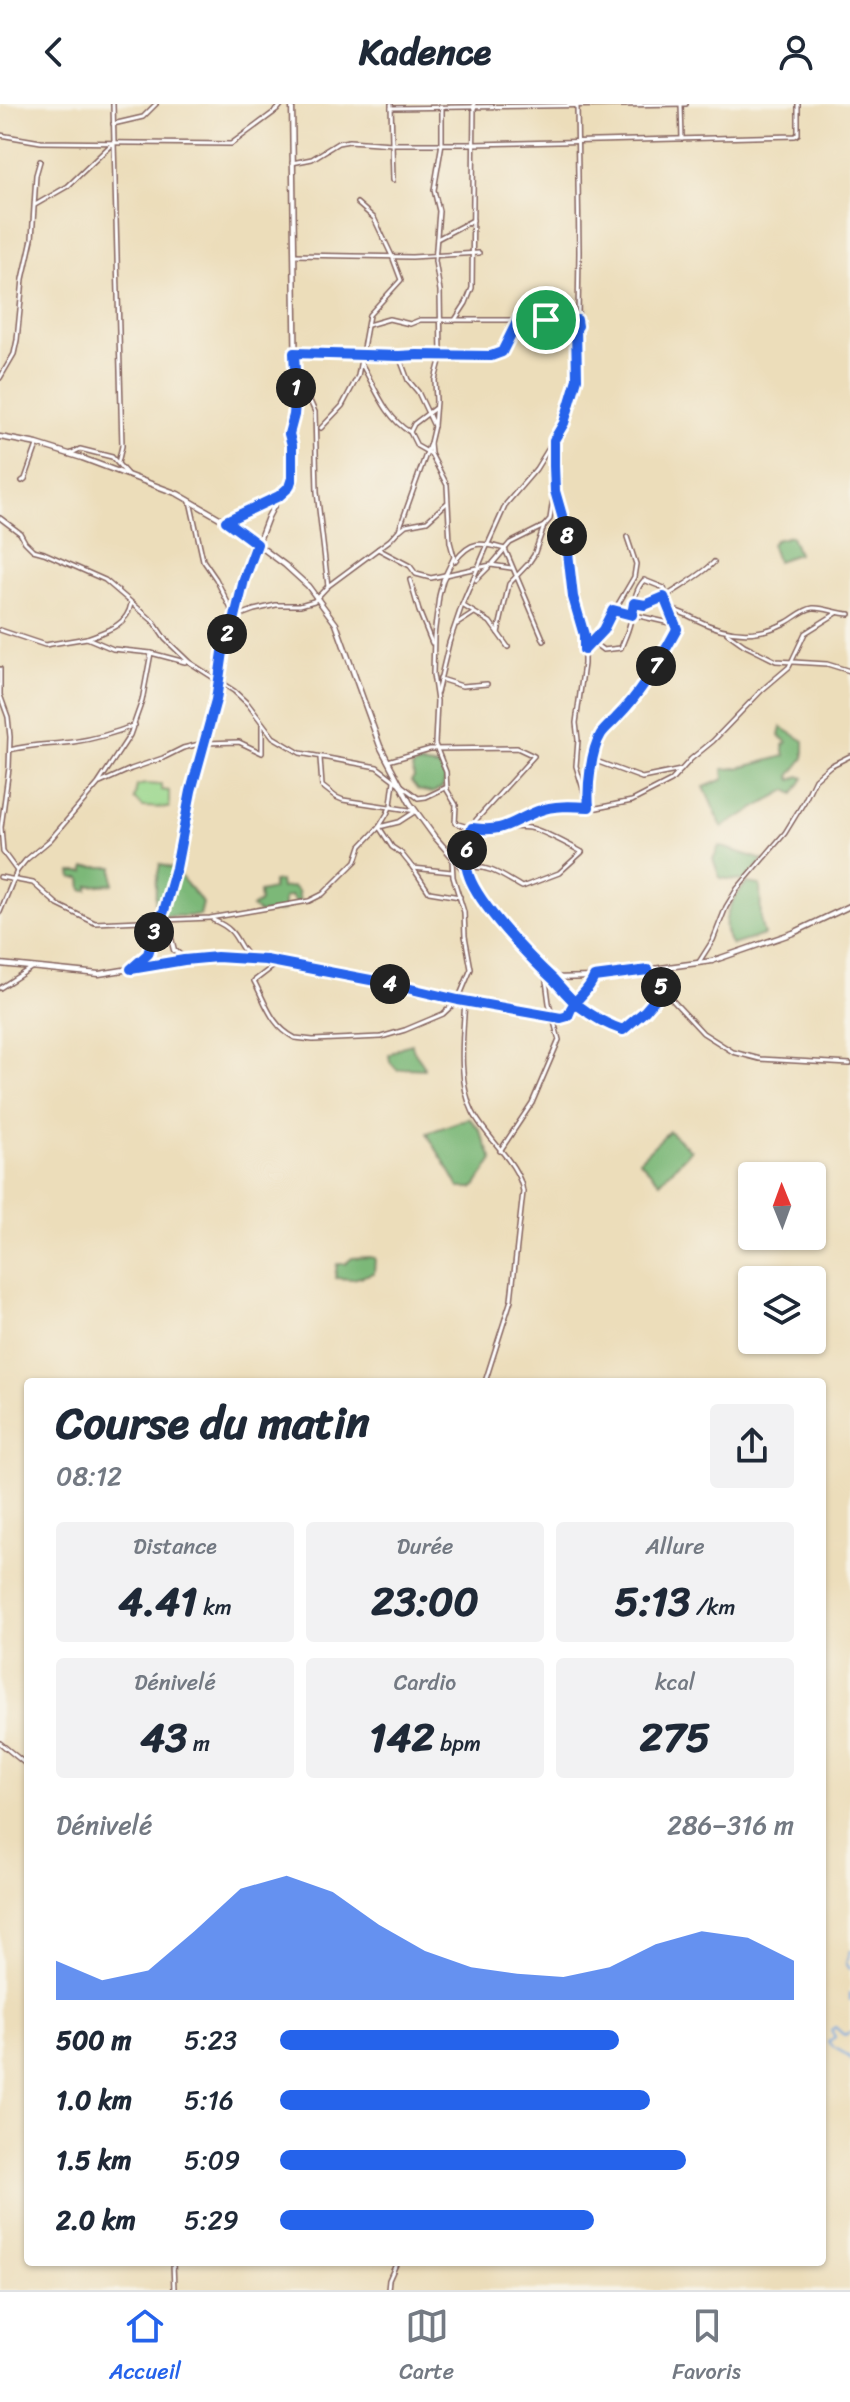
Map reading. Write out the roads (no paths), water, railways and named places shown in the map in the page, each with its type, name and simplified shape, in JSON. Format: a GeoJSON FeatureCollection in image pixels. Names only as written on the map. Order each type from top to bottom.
{"type":"FeatureCollection","features":[{"type":"Feature","properties":{"kind":"street"},"geometry":{"type":"LineString","coordinates":[[113,104],[122,446],[118,463]]}},
{"type":"Feature","properties":{"kind":"street"},"geometry":{"type":"LineString","coordinates":[[113,124],[143,117],[156,104]]}},
{"type":"Feature","properties":{"kind":"street"},"geometry":{"type":"LineString","coordinates":[[0,135],[41,142],[231,144],[282,104]]}},
{"type":"Feature","properties":{"kind":"street"},"geometry":{"type":"LineString","coordinates":[[226,521],[279,496],[289,487],[292,478],[289,434],[294,415],[295,380],[292,104]]}},
{"type":"Feature","properties":{"kind":"street"},"geometry":{"type":"LineString","coordinates":[[393,180],[391,106],[684,104],[682,139]]}},
{"type":"Feature","properties":{"kind":"street"},"geometry":{"type":"LineString","coordinates":[[292,163],[316,157],[345,141],[474,144],[795,136],[798,134],[798,104]]}},
{"type":"Feature","properties":{"kind":"street"},"geometry":{"type":"LineString","coordinates":[[467,868],[484,867],[505,875],[522,887],[559,873],[582,852],[538,830],[508,827],[488,830],[455,823],[456,805],[447,787],[446,772],[437,750],[440,679],[462,605],[508,502],[536,469],[564,423],[577,381],[577,105]]}},
{"type":"Feature","properties":{"kind":"street"},"geometry":{"type":"LineString","coordinates":[[455,320],[472,288],[474,106]]}},
{"type":"Feature","properties":{"kind":"street"},"geometry":{"type":"LineString","coordinates":[[399,530],[434,426],[435,383],[441,357],[441,319],[435,255],[439,211],[434,179],[442,143],[442,108]]}},
{"type":"Feature","properties":{"kind":"street"},"geometry":{"type":"LineString","coordinates":[[35,205],[68,186],[114,142]]}},
{"type":"Feature","properties":{"kind":"street"},"geometry":{"type":"LineString","coordinates":[[0,378],[14,354],[17,340],[18,310],[32,239],[36,175],[40,161]]}},
{"type":"Feature","properties":{"kind":"street"},"geometry":{"type":"LineString","coordinates":[[321,428],[335,417],[358,376],[366,325],[373,310],[401,280],[374,218],[357,203]]}},
{"type":"Feature","properties":{"kind":"street"},"geometry":{"type":"LineString","coordinates":[[437,239],[473,220]]}},
{"type":"Feature","properties":{"kind":"street"},"geometry":{"type":"LineString","coordinates":[[294,255],[479,253]]}},
{"type":"Feature","properties":{"kind":"street"},"geometry":{"type":"LineString","coordinates":[[366,325],[389,319],[410,324],[441,319],[577,320]]}},
{"type":"Feature","properties":{"kind":"street"},"geometry":{"type":"LineString","coordinates":[[294,353],[441,357],[497,355],[505,348],[518,320]]}},
{"type":"Feature","properties":{"kind":"street"},"geometry":{"type":"LineString","coordinates":[[399,356],[408,380],[418,392],[434,426]]}},
{"type":"Feature","properties":{"kind":"street"},"geometry":{"type":"LineString","coordinates":[[361,363],[389,412],[402,428],[410,432],[415,444],[431,454]]}},
{"type":"Feature","properties":{"kind":"street"},"geometry":{"type":"LineString","coordinates":[[295,380],[315,412],[317,492],[328,586]]}},
{"type":"Feature","properties":{"kind":"street"},"geometry":{"type":"LineString","coordinates":[[410,432],[414,424],[435,408]]}},
{"type":"Feature","properties":{"kind":"street"},"geometry":{"type":"LineString","coordinates":[[0,437],[70,454],[190,501],[226,521],[257,544],[318,596],[340,632],[366,711],[399,784],[488,907],[573,1002],[623,1030],[663,990],[666,975],[673,967]]}},
{"type":"Feature","properties":{"kind":"street"},"geometry":{"type":"LineString","coordinates":[[550,519],[554,440]]}},
{"type":"Feature","properties":{"kind":"street"},"geometry":{"type":"LineString","coordinates":[[430,443],[431,454],[446,481],[450,542],[454,555],[450,567]]}},
{"type":"Feature","properties":{"kind":"street"},"geometry":{"type":"LineString","coordinates":[[22,481],[37,444]]}},
{"type":"Feature","properties":{"kind":"street"},"geometry":{"type":"LineString","coordinates":[[70,454],[80,449],[112,457],[127,474]]}},
{"type":"Feature","properties":{"kind":"street"},"geometry":{"type":"LineString","coordinates":[[554,483],[568,540],[575,607],[584,635],[576,723],[576,766],[589,807]]}},
{"type":"Feature","properties":{"kind":"street"},"geometry":{"type":"LineString","coordinates":[[131,969],[148,954],[163,920],[224,645],[257,544],[279,496]]}},
{"type":"Feature","properties":{"kind":"street"},"geometry":{"type":"LineString","coordinates":[[190,501],[203,560],[235,617]]}},
{"type":"Feature","properties":{"kind":"street"},"geometry":{"type":"LineString","coordinates":[[235,617],[276,605],[300,605],[314,601],[328,586],[399,530],[406,525],[427,521],[447,503]]}},
{"type":"Feature","properties":{"kind":"street"},"geometry":{"type":"LineString","coordinates":[[498,633],[509,584],[534,555],[544,526],[561,514]]}},
{"type":"Feature","properties":{"kind":"street"},"geometry":{"type":"LineString","coordinates":[[0,518],[20,533],[33,550],[97,575],[153,621],[165,639],[189,662],[234,691],[273,737],[294,750],[369,764],[383,771],[410,794],[422,798],[447,787]]}},
{"type":"Feature","properties":{"kind":"street"},"geometry":{"type":"LineString","coordinates":[[473,584],[513,541],[544,526]]}},
{"type":"Feature","properties":{"kind":"street"},"geometry":{"type":"LineString","coordinates":[[584,650],[603,630],[634,577],[636,564],[627,537]]}},
{"type":"Feature","properties":{"kind":"street"},"geometry":{"type":"LineString","coordinates":[[437,701],[434,647],[439,596],[446,574],[463,549],[475,544],[488,544],[505,549]]}},
{"type":"Feature","properties":{"kind":"street"},"geometry":{"type":"LineString","coordinates":[[378,549],[410,566],[416,574],[431,578],[491,565],[513,569]]}},
{"type":"Feature","properties":{"kind":"street"},"geometry":{"type":"LineString","coordinates":[[505,549],[544,641]]}},
{"type":"Feature","properties":{"kind":"street"},"geometry":{"type":"LineString","coordinates":[[634,603],[645,605],[664,597],[714,562]]}},
{"type":"Feature","properties":{"kind":"street"},"geometry":{"type":"LineString","coordinates":[[410,580],[434,647]]}},
{"type":"Feature","properties":{"kind":"street"},"geometry":{"type":"LineString","coordinates":[[589,807],[593,760],[601,733],[619,716],[663,657],[677,629],[664,597],[664,588],[644,580],[641,583],[621,648],[603,650],[591,641]]}},
{"type":"Feature","properties":{"kind":"street"},"geometry":{"type":"LineString","coordinates":[[0,630],[45,645],[87,638],[119,625],[128,615],[131,604]]}},
{"type":"Feature","properties":{"kind":"street"},"geometry":{"type":"LineString","coordinates":[[462,605],[490,622],[508,647]]}},
{"type":"Feature","properties":{"kind":"street"},"geometry":{"type":"LineString","coordinates":[[669,607],[725,632],[747,634],[781,625],[810,609],[850,614]]}},
{"type":"Feature","properties":{"kind":"street"},"geometry":{"type":"LineString","coordinates":[[613,610],[674,624]]}},
{"type":"Feature","properties":{"kind":"street"},"geometry":{"type":"LineString","coordinates":[[457,624],[474,613]]}},
{"type":"Feature","properties":{"kind":"street"},"geometry":{"type":"LineString","coordinates":[[508,827],[546,809],[597,808],[636,800],[671,781],[762,690],[777,679],[790,663],[805,633],[837,613]]}},
{"type":"Feature","properties":{"kind":"street"},"geometry":{"type":"LineString","coordinates":[[725,632],[766,657],[790,663],[827,664],[850,671]]}},
{"type":"Feature","properties":{"kind":"street"},"geometry":{"type":"LineString","coordinates":[[87,638],[113,649],[151,653],[189,662]]}},
{"type":"Feature","properties":{"kind":"street"},"geometry":{"type":"LineString","coordinates":[[0,912],[17,871],[50,840],[98,784],[135,725],[151,653]]}},
{"type":"Feature","properties":{"kind":"street"},"geometry":{"type":"LineString","coordinates":[[0,669],[0,695],[8,717],[9,750],[1,850],[17,871]]}},
{"type":"Feature","properties":{"kind":"street"},"geometry":{"type":"LineString","coordinates":[[440,679],[462,686],[487,684]]}},
{"type":"Feature","properties":{"kind":"street"},"geometry":{"type":"LineString","coordinates":[[9,750],[22,746],[75,742],[135,725]]}},
{"type":"Feature","properties":{"kind":"street"},"geometry":{"type":"LineString","coordinates":[[98,784],[183,748],[204,743],[239,742],[262,753],[262,725]]}},
{"type":"Feature","properties":{"kind":"street"},"geometry":{"type":"LineString","coordinates":[[387,761],[425,750],[474,748],[517,748],[534,756],[482,811],[472,828],[467,848],[469,878]]}},
{"type":"Feature","properties":{"kind":"street"},"geometry":{"type":"LineString","coordinates":[[319,756],[322,786],[336,797],[416,811]]}},
{"type":"Feature","properties":{"kind":"street"},"geometry":{"type":"LineString","coordinates":[[698,964],[737,889],[785,833],[815,779],[830,766],[850,756]]}},
{"type":"Feature","properties":{"kind":"street"},"geometry":{"type":"LineString","coordinates":[[593,760],[642,778],[683,769]]}},
{"type":"Feature","properties":{"kind":"street"},"geometry":{"type":"LineString","coordinates":[[0,877],[33,883],[58,905],[89,922],[210,918],[317,899],[352,866],[361,846],[379,827],[390,808],[394,781]]}},
{"type":"Feature","properties":{"kind":"street"},"geometry":{"type":"LineString","coordinates":[[379,827],[399,822],[416,811]]}},
{"type":"Feature","properties":{"kind":"street"},"geometry":{"type":"LineString","coordinates":[[379,827],[429,892],[460,897]]}},
{"type":"Feature","properties":{"kind":"street"},"geometry":{"type":"LineString","coordinates":[[452,855],[452,872],[460,897],[471,969],[462,1000],[465,1095],[484,1132],[522,1186],[523,1202],[511,1300],[486,1378]]}},
{"type":"Feature","properties":{"kind":"street"},"geometry":{"type":"LineString","coordinates":[[413,868],[452,872]]}},
{"type":"Feature","properties":{"kind":"street"},"geometry":{"type":"LineString","coordinates":[[552,978],[594,977],[698,964],[789,934],[850,906]]}},
{"type":"Feature","properties":{"kind":"street"},"geometry":{"type":"LineString","coordinates":[[210,918],[233,932],[251,959]]}},
{"type":"Feature","properties":{"kind":"street"},"geometry":{"type":"LineString","coordinates":[[163,920],[174,950],[191,959]]}},
{"type":"Feature","properties":{"kind":"street"},"geometry":{"type":"LineString","coordinates":[[0,964],[99,974],[191,959],[251,959],[553,1017],[567,1017],[573,1002],[587,992],[594,977]]}},
{"type":"Feature","properties":{"kind":"street"},"geometry":{"type":"LineString","coordinates":[[278,963],[254,981],[262,1002],[275,1022],[286,1034],[299,1040],[341,1037],[373,1039],[443,1014],[462,1000]]}},
{"type":"Feature","properties":{"kind":"street"},"geometry":{"type":"LineString","coordinates":[[0,988],[31,968]]}},
{"type":"Feature","properties":{"kind":"street"},"geometry":{"type":"LineString","coordinates":[[648,970],[709,1039],[738,1054],[774,1060],[850,1064]]}},
{"type":"Feature","properties":{"kind":"street"},"geometry":{"type":"LineString","coordinates":[[500,1151],[526,1115],[559,1040],[545,973]]}},
{"type":"Feature","properties":{"kind":"street"},"geometry":{"type":"LineString","coordinates":[[0,1743],[24,1763]]}},
{"type":"Feature","properties":{"kind":"street"},"geometry":{"type":"LineString","coordinates":[[173,2266],[174,2290]]}},
{"type":"Feature","properties":{"kind":"street"},"geometry":{"type":"LineString","coordinates":[[388,2290],[395,2266]]}},
{"type":"Feature","properties":{"kind":"waterway"},"geometry":{"type":"LineString","coordinates":[[850,1951],[846,1963],[850,1969]]}},
{"type":"Feature","properties":{"kind":"waterway"},"geometry":{"type":"LineString","coordinates":[[850,1993],[850,2000]]}},
{"type":"Feature","properties":{"kind":"waterway"},"geometry":{"type":"LineString","coordinates":[[850,2032],[845,2036],[835,2027],[831,2030],[835,2037],[828,2042],[850,2059]]}}]}
